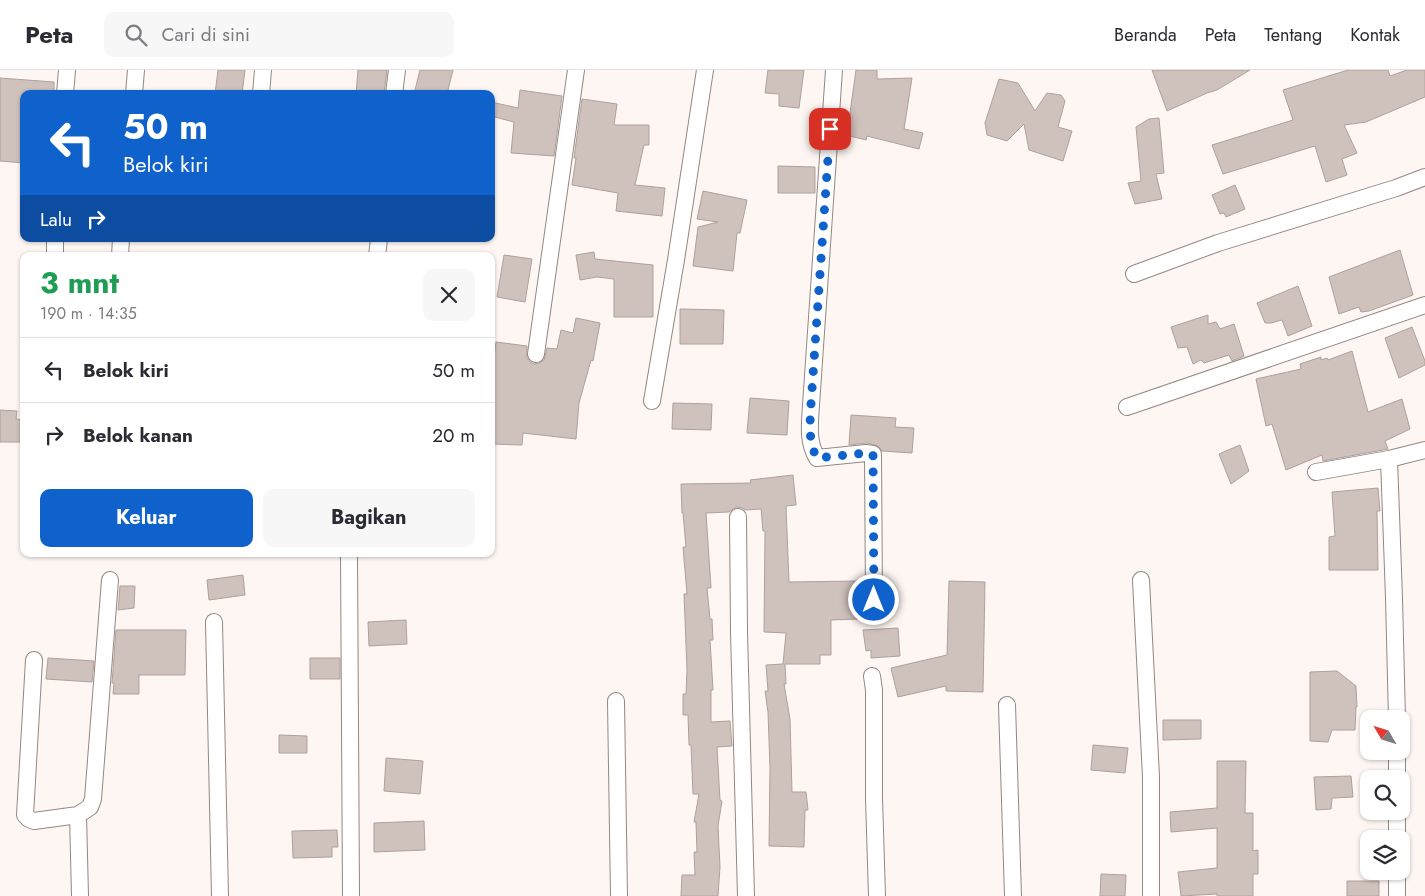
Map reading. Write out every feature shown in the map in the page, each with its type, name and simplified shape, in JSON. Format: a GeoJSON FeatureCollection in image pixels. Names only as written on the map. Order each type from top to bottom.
{"type":"FeatureCollection","features":[{"type":"Feature","properties":{"kind":"street"},"geometry":{"type":"LineString","coordinates":[[65,90],[67,70]]}},
{"type":"Feature","properties":{"kind":"street"},"geometry":{"type":"LineString","coordinates":[[134,90],[136,70]]}},
{"type":"Feature","properties":{"kind":"street"},"geometry":{"type":"LineString","coordinates":[[261,90],[263,70]]}},
{"type":"Feature","properties":{"kind":"street"},"geometry":{"type":"LineString","coordinates":[[394,90],[397,70]]}},
{"type":"Feature","properties":{"kind":"street"},"geometry":{"type":"LineString","coordinates":[[536,354],[576,70]]}},
{"type":"Feature","properties":{"kind":"street"},"geometry":{"type":"LineString","coordinates":[[652,401],[705,70]]}},
{"type":"Feature","properties":{"kind":"street"},"geometry":{"type":"LineString","coordinates":[[834,70],[811,395],[810,435],[812,448],[817,458],[873,454],[874,600]]}},
{"type":"Feature","properties":{"kind":"street"},"geometry":{"type":"LineString","coordinates":[[1134,274],[1218,243],[1425,177]]}},
{"type":"Feature","properties":{"kind":"street"},"geometry":{"type":"LineString","coordinates":[[1127,407],[1425,305]]}},
{"type":"Feature","properties":{"kind":"street"},"geometry":{"type":"LineString","coordinates":[[1316,472],[1389,459],[1425,450]]}},
{"type":"Feature","properties":{"kind":"street"},"geometry":{"type":"LineString","coordinates":[[1389,459],[1397,710]]}},
{"type":"Feature","properties":{"kind":"street"},"geometry":{"type":"LineString","coordinates":[[738,517],[738,632],[746,896]]}},
{"type":"Feature","properties":{"kind":"street"},"geometry":{"type":"LineString","coordinates":[[349,557],[351,896]]}},
{"type":"Feature","properties":{"kind":"street"},"geometry":{"type":"LineString","coordinates":[[34,660],[25,815],[34,821],[78,816],[90,807],[93,799],[110,580]]}},
{"type":"Feature","properties":{"kind":"street"},"geometry":{"type":"LineString","coordinates":[[1142,580],[1151,777],[1152,896]]}},
{"type":"Feature","properties":{"kind":"street"},"geometry":{"type":"LineString","coordinates":[[214,622],[220,896]]}},
{"type":"Feature","properties":{"kind":"street"},"geometry":{"type":"LineString","coordinates":[[872,676],[874,690],[874,798],[877,896]]}},
{"type":"Feature","properties":{"kind":"street"},"geometry":{"type":"LineString","coordinates":[[616,700],[619,896]]}},
{"type":"Feature","properties":{"kind":"street"},"geometry":{"type":"LineString","coordinates":[[1007,705],[1013,896]]}},
{"type":"Feature","properties":{"kind":"street"},"geometry":{"type":"LineString","coordinates":[[78,816],[80,896]]}},
{"type":"Feature","properties":{"kind":"street"},"geometry":{"type":"LineString","coordinates":[[1397,880],[1397,896]]}},
{"type":"Feature","properties":{"kind":"building"},"geometry":{"type":"Polygon","coordinates":[[[218,70],[245,70],[242,90],[216,90],[218,70]]]}},
{"type":"Feature","properties":{"kind":"building"},"geometry":{"type":"Polygon","coordinates":[[[358,70],[387,70],[384,90],[356,90],[358,70]]]}},
{"type":"Feature","properties":{"kind":"building"},"geometry":{"type":"Polygon","coordinates":[[[420,70],[453,70],[448,90],[415,90],[420,70]]]}},
{"type":"Feature","properties":{"kind":"building"},"geometry":{"type":"Polygon","coordinates":[[[768,70],[804,70],[799,108],[779,106],[779,94],[765,93],[768,70]]]}},
{"type":"Feature","properties":{"kind":"building"},"geometry":{"type":"Polygon","coordinates":[[[856,70],[877,70],[877,79],[912,78],[904,129],[923,133],[919,149],[867,136],[866,140],[842,134],[844,119],[849,120],[856,70]]]}},
{"type":"Feature","properties":{"kind":"building"},"geometry":{"type":"Polygon","coordinates":[[[1152,70],[1250,70],[1217,90],[1167,111],[1152,70]]]}},
{"type":"Feature","properties":{"kind":"building"},"geometry":{"type":"Polygon","coordinates":[[[1348,70],[1388,70],[1390,76],[1407,70],[1425,70],[1425,97],[1366,122],[1344,125],[1357,153],[1342,159],[1347,175],[1326,182],[1315,146],[1223,174],[1212,145],[1293,120],[1283,90],[1348,70]]]}},
{"type":"Feature","properties":{"kind":"building"},"geometry":{"type":"Polygon","coordinates":[[[0,78],[54,82],[54,90],[20,90],[20,163],[0,161],[0,78]]]}},
{"type":"Feature","properties":{"kind":"building"},"geometry":{"type":"Polygon","coordinates":[[[999,79],[1018,83],[1035,111],[1047,93],[1061,95],[1065,101],[1058,127],[1072,131],[1063,161],[1029,150],[1024,124],[1007,141],[987,135],[985,123],[999,79]]]}},
{"type":"Feature","properties":{"kind":"building"},"geometry":{"type":"Polygon","coordinates":[[[520,90],[562,96],[554,156],[511,153],[514,122],[495,117],[495,103],[518,108],[520,90]]]}},
{"type":"Feature","properties":{"kind":"building"},"geometry":{"type":"Polygon","coordinates":[[[582,99],[617,104],[614,125],[649,125],[649,145],[644,145],[635,185],[665,188],[662,216],[616,211],[618,193],[572,185],[582,99]]]}},
{"type":"Feature","properties":{"kind":"building"},"geometry":{"type":"Polygon","coordinates":[[[1159,118],[1164,173],[1156,174],[1162,199],[1135,204],[1128,183],[1141,181],[1136,127],[1149,119],[1159,118]]]}},
{"type":"Feature","properties":{"kind":"building"},"geometry":{"type":"Polygon","coordinates":[[[778,166],[815,167],[815,193],[778,193],[778,166]]]}},
{"type":"Feature","properties":{"kind":"building"},"geometry":{"type":"Polygon","coordinates":[[[1235,185],[1245,209],[1226,217],[1224,213],[1220,214],[1212,195],[1235,185]]]}},
{"type":"Feature","properties":{"kind":"building"},"geometry":{"type":"Polygon","coordinates":[[[703,191],[747,200],[740,233],[737,233],[733,271],[693,266],[698,227],[718,222],[697,219],[703,191]]]}},
{"type":"Feature","properties":{"kind":"building"},"geometry":{"type":"Polygon","coordinates":[[[1400,250],[1413,295],[1369,311],[1361,312],[1359,307],[1339,314],[1329,277],[1400,250]]]}},
{"type":"Feature","properties":{"kind":"building"},"geometry":{"type":"Polygon","coordinates":[[[594,252],[595,259],[653,265],[653,317],[614,317],[614,279],[597,277],[580,280],[576,255],[594,252]]]}},
{"type":"Feature","properties":{"kind":"building"},"geometry":{"type":"Polygon","coordinates":[[[504,255],[532,259],[525,302],[497,297],[504,255]]]}},
{"type":"Feature","properties":{"kind":"building"},"geometry":{"type":"Polygon","coordinates":[[[1298,286],[1312,326],[1288,336],[1282,320],[1265,323],[1257,303],[1298,286]]]}},
{"type":"Feature","properties":{"kind":"building"},"geometry":{"type":"Polygon","coordinates":[[[680,309],[724,310],[723,344],[680,344],[680,309]]]}},
{"type":"Feature","properties":{"kind":"building"},"geometry":{"type":"Polygon","coordinates":[[[1208,315],[1208,324],[1216,322],[1220,329],[1234,324],[1244,356],[1232,361],[1229,355],[1204,363],[1201,360],[1193,364],[1187,347],[1178,348],[1171,327],[1208,315]]]}},
{"type":"Feature","properties":{"kind":"building"},"geometry":{"type":"Polygon","coordinates":[[[576,318],[600,323],[593,361],[591,360],[579,403],[576,439],[523,433],[522,445],[495,444],[496,342],[527,346],[527,358],[534,364],[544,360],[547,348],[557,349],[561,330],[573,333],[576,318]]]}},
{"type":"Feature","properties":{"kind":"building"},"geometry":{"type":"Polygon","coordinates":[[[1412,327],[1425,365],[1399,378],[1385,338],[1412,327]]]}},
{"type":"Feature","properties":{"kind":"building"},"geometry":{"type":"Polygon","coordinates":[[[1352,351],[1368,412],[1402,399],[1410,429],[1385,441],[1388,449],[1323,461],[1322,455],[1286,470],[1272,424],[1266,426],[1256,379],[1301,369],[1300,364],[1321,357],[1321,360],[1327,358],[1328,360],[1352,351]]]}},
{"type":"Feature","properties":{"kind":"building"},"geometry":{"type":"Polygon","coordinates":[[[750,398],[789,401],[787,435],[747,433],[750,398]]]}},
{"type":"Feature","properties":{"kind":"building"},"geometry":{"type":"Polygon","coordinates":[[[673,403],[712,404],[711,430],[672,429],[673,403]]]}},
{"type":"Feature","properties":{"kind":"building"},"geometry":{"type":"Polygon","coordinates":[[[0,410],[17,411],[16,419],[20,420],[20,442],[0,442],[0,410]]]}},
{"type":"Feature","properties":{"kind":"building"},"geometry":{"type":"Polygon","coordinates":[[[851,415],[896,418],[895,427],[914,428],[912,453],[882,451],[878,446],[867,443],[849,445],[851,415]]]}},
{"type":"Feature","properties":{"kind":"building"},"geometry":{"type":"Polygon","coordinates":[[[1240,445],[1249,471],[1231,484],[1219,454],[1240,445]]]}},
{"type":"Feature","properties":{"kind":"building"},"geometry":{"type":"Polygon","coordinates":[[[793,475],[796,505],[786,506],[789,582],[858,581],[858,619],[831,620],[831,655],[820,655],[820,664],[785,664],[786,684],[784,684],[790,719],[792,792],[806,792],[808,810],[805,810],[804,847],[769,846],[770,768],[768,712],[765,691],[768,691],[766,665],[783,664],[786,633],[764,632],[765,531],[763,531],[761,509],[745,510],[737,507],[729,512],[706,513],[711,588],[707,588],[713,640],[710,640],[713,690],[711,690],[711,722],[730,721],[732,746],[717,747],[720,800],[722,801],[718,826],[720,867],[718,896],[681,896],[682,875],[695,875],[694,852],[697,852],[696,822],[694,822],[699,794],[693,794],[688,715],[683,715],[683,694],[686,694],[687,670],[684,594],[687,594],[683,547],[686,547],[681,484],[751,483],[750,480],[793,475]]]}},
{"type":"Feature","properties":{"kind":"building"},"geometry":{"type":"Polygon","coordinates":[[[1378,488],[1380,511],[1377,511],[1378,570],[1329,570],[1329,537],[1335,536],[1332,492],[1378,488]]]}},
{"type":"Feature","properties":{"kind":"building"},"geometry":{"type":"Polygon","coordinates":[[[243,575],[245,595],[209,600],[207,580],[243,575]]]}},
{"type":"Feature","properties":{"kind":"building"},"geometry":{"type":"Polygon","coordinates":[[[949,581],[985,582],[983,692],[946,691],[946,686],[898,697],[891,668],[947,655],[949,581]]]}},
{"type":"Feature","properties":{"kind":"building"},"geometry":{"type":"Polygon","coordinates":[[[120,586],[135,586],[134,608],[118,610],[120,586]]]}},
{"type":"Feature","properties":{"kind":"building"},"geometry":{"type":"Polygon","coordinates":[[[406,620],[407,644],[369,646],[368,622],[406,620]]]}},
{"type":"Feature","properties":{"kind":"building"},"geometry":{"type":"Polygon","coordinates":[[[898,628],[900,656],[871,658],[871,650],[866,651],[863,630],[898,628]]]}},
{"type":"Feature","properties":{"kind":"building"},"geometry":{"type":"Polygon","coordinates":[[[116,630],[186,630],[185,675],[139,675],[139,694],[113,694],[114,683],[112,683],[116,630]]]}},
{"type":"Feature","properties":{"kind":"building"},"geometry":{"type":"Polygon","coordinates":[[[48,658],[94,661],[92,682],[46,679],[48,658]]]}},
{"type":"Feature","properties":{"kind":"building"},"geometry":{"type":"Polygon","coordinates":[[[310,658],[340,658],[340,679],[310,679],[310,658]]]}},
{"type":"Feature","properties":{"kind":"building"},"geometry":{"type":"Polygon","coordinates":[[[1337,671],[1356,686],[1355,730],[1332,730],[1328,742],[1310,741],[1310,672],[1337,671]]]}},
{"type":"Feature","properties":{"kind":"building"},"geometry":{"type":"Polygon","coordinates":[[[1163,720],[1201,720],[1201,739],[1163,740],[1163,720]]]}},
{"type":"Feature","properties":{"kind":"building"},"geometry":{"type":"Polygon","coordinates":[[[279,735],[307,736],[307,753],[279,753],[279,735]]]}},
{"type":"Feature","properties":{"kind":"building"},"geometry":{"type":"Polygon","coordinates":[[[1093,745],[1128,748],[1125,773],[1091,770],[1093,745]]]}},
{"type":"Feature","properties":{"kind":"building"},"geometry":{"type":"Polygon","coordinates":[[[386,758],[423,761],[420,794],[384,791],[386,758]]]}},
{"type":"Feature","properties":{"kind":"building"},"geometry":{"type":"Polygon","coordinates":[[[1217,761],[1246,761],[1245,813],[1253,813],[1253,851],[1258,850],[1258,874],[1253,874],[1253,896],[1217,896],[1217,894],[1181,896],[1178,872],[1217,868],[1217,828],[1171,832],[1170,812],[1217,808],[1217,761]]]}},
{"type":"Feature","properties":{"kind":"building"},"geometry":{"type":"Polygon","coordinates":[[[1351,776],[1353,797],[1332,798],[1331,809],[1316,810],[1314,777],[1351,776]]]}},
{"type":"Feature","properties":{"kind":"building"},"geometry":{"type":"Polygon","coordinates":[[[424,821],[425,850],[374,852],[374,823],[424,821]]]}},
{"type":"Feature","properties":{"kind":"building"},"geometry":{"type":"Polygon","coordinates":[[[337,830],[338,847],[332,847],[332,857],[293,858],[292,831],[337,830]]]}},
{"type":"Feature","properties":{"kind":"building"},"geometry":{"type":"Polygon","coordinates":[[[1101,874],[1126,875],[1125,896],[1100,896],[1101,874]]]}},
{"type":"Feature","properties":{"kind":"building"},"geometry":{"type":"Polygon","coordinates":[[[1347,881],[1379,881],[1379,896],[1347,896],[1347,881]]]}},
{"type":"Feature","properties":{"kind":"route"},"geometry":{"type":"LineString","coordinates":[[830,129],[810,435],[812,448],[817,458],[873,454],[874,600]]}}]}
